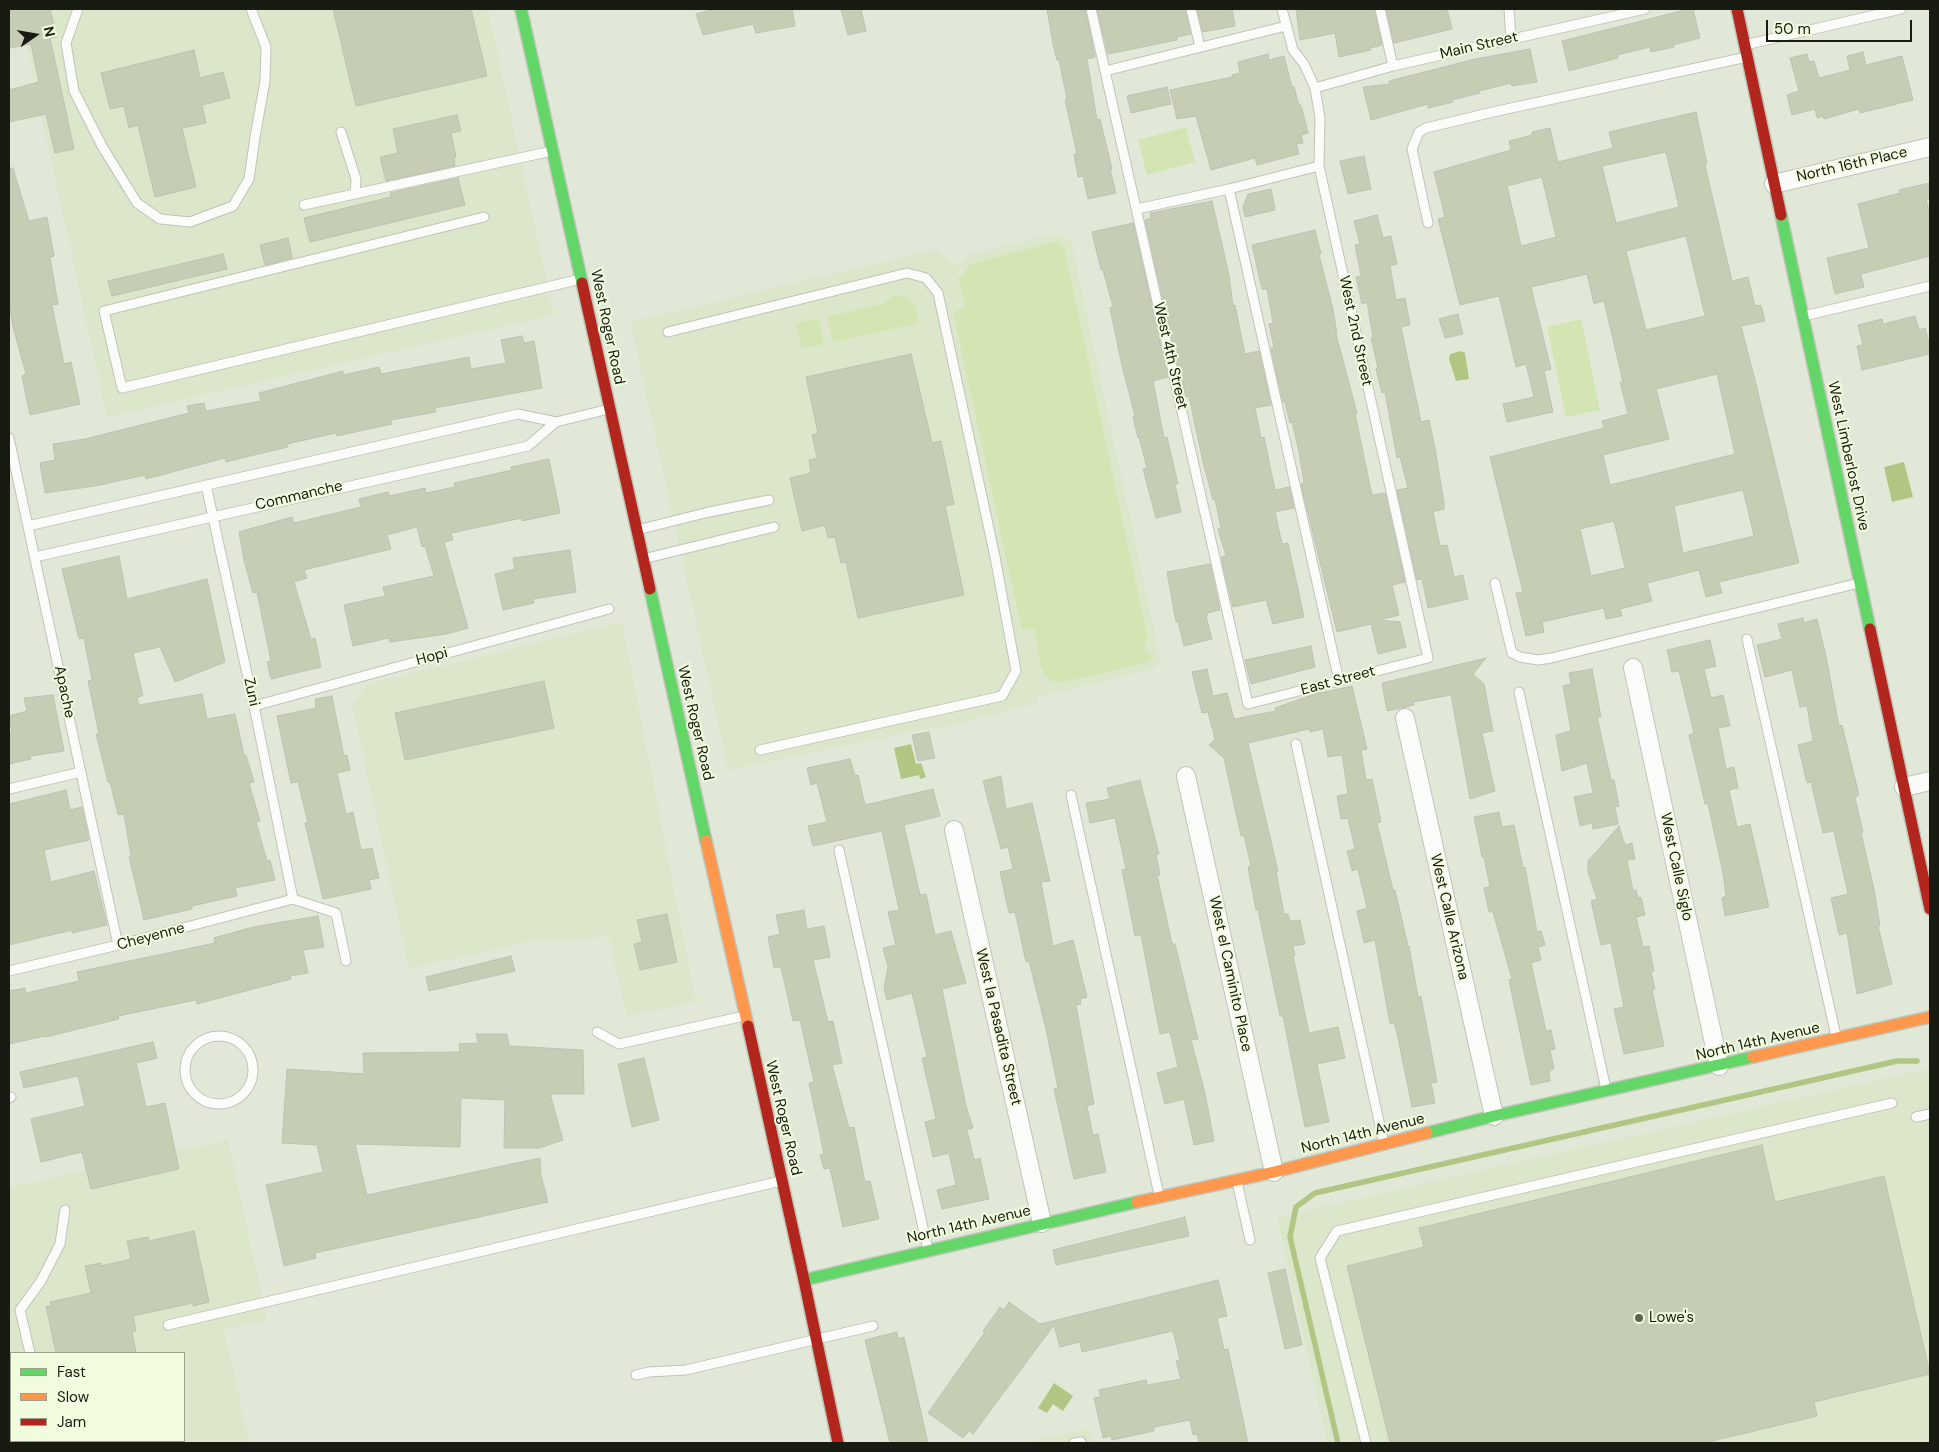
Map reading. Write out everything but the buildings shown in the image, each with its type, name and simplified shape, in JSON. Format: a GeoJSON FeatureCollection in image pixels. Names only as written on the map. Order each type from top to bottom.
{"type":"FeatureCollection","features":[{"type":"Feature","properties":{"kind":"street","name":"West Roger Road"},"geometry":{"type":"LineString","coordinates":[[521,9],[804,1280],[838,1443]]}},
{"type":"Feature","properties":{"kind":"street","name":"West Limberlost Drive"},"geometry":{"type":"LineString","coordinates":[[1737,9],[1930,909]]}},
{"type":"Feature","properties":{"kind":"street","name":"North 16th Place"},"geometry":{"type":"LineString","coordinates":[[1774,184],[1930,147]]}},
{"type":"Feature","properties":{"kind":"street","name":"West Calle Siglo"},"geometry":{"type":"LineString","coordinates":[[1633,668],[1719,1066]]}},
{"type":"Feature","properties":{"kind":"street","name":"West Calle Arizona"},"geometry":{"type":"LineString","coordinates":[[1405,718],[1494,1116]]}},
{"type":"Feature","properties":{"kind":"street","name":"West el Caminito Place"},"geometry":{"type":"LineString","coordinates":[[1186,776],[1274,1172]]}},
{"type":"Feature","properties":{"kind":"street"},"geometry":{"type":"LineString","coordinates":[[1904,787],[1930,781]]}},
{"type":"Feature","properties":{"kind":"street","name":"West la Pasadita Street"},"geometry":{"type":"LineString","coordinates":[[954,830],[1042,1223]]}},
{"type":"Feature","properties":{"kind":"street","name":"North 14th Avenue"},"geometry":{"type":"LineString","coordinates":[[804,1280],[1042,1223],[1274,1172],[1494,1116],[1930,1017]]}},
{"type":"Feature","properties":{"kind":"lane"},"geometry":{"type":"LineString","coordinates":[[78,9],[66,43],[74,92],[98,138],[137,202],[160,219],[190,222],[233,206],[249,178],[265,81],[266,47],[251,9]]}},
{"type":"Feature","properties":{"kind":"lane","name":"West 4th Street"},"geometry":{"type":"LineString","coordinates":[[1091,9],[1248,704]]}},
{"type":"Feature","properties":{"kind":"lane"},"geometry":{"type":"LineString","coordinates":[[1190,9],[1200,47]]}},
{"type":"Feature","properties":{"kind":"lane","name":"West 2nd Street"},"geometry":{"type":"LineString","coordinates":[[1282,9],[1293,50],[1304,64],[1315,88],[1320,118],[1319,166],[1428,658]]}},
{"type":"Feature","properties":{"kind":"lane"},"geometry":{"type":"LineString","coordinates":[[1380,9],[1393,66]]}},
{"type":"Feature","properties":{"kind":"lane"},"geometry":{"type":"LineString","coordinates":[[1509,9],[1512,39]]}},
{"type":"Feature","properties":{"kind":"lane","name":"Main Street"},"geometry":{"type":"LineString","coordinates":[[1315,88],[1393,66],[1645,9]]}},
{"type":"Feature","properties":{"kind":"lane"},"geometry":{"type":"LineString","coordinates":[[1745,45],[1900,9]]}},
{"type":"Feature","properties":{"kind":"lane"},"geometry":{"type":"LineString","coordinates":[[1105,71],[1286,26]]}},
{"type":"Feature","properties":{"kind":"lane"},"geometry":{"type":"LineString","coordinates":[[1428,223],[1412,149],[1419,132],[1426,128],[1747,57]]}},
{"type":"Feature","properties":{"kind":"lane"},"geometry":{"type":"LineString","coordinates":[[341,132],[356,179],[354,194]]}},
{"type":"Feature","properties":{"kind":"lane"},"geometry":{"type":"LineString","coordinates":[[304,205],[552,151]]}},
{"type":"Feature","properties":{"kind":"lane"},"geometry":{"type":"LineString","coordinates":[[1136,209],[1229,189],[1319,166]]}},
{"type":"Feature","properties":{"kind":"lane"},"geometry":{"type":"LineString","coordinates":[[1229,189],[1339,681]]}},
{"type":"Feature","properties":{"kind":"lane"},"geometry":{"type":"LineString","coordinates":[[484,217],[104,311],[122,388],[581,279]]}},
{"type":"Feature","properties":{"kind":"lane"},"geometry":{"type":"LineString","coordinates":[[668,332],[907,273],[926,278],[938,294],[995,557],[1016,671],[1002,696],[760,750]]}},
{"type":"Feature","properties":{"kind":"lane"},"geometry":{"type":"LineString","coordinates":[[1803,316],[1930,286]]}},
{"type":"Feature","properties":{"kind":"lane","name":"Commanche"},"geometry":{"type":"LineString","coordinates":[[28,526],[518,414],[556,422],[610,409]]}},
{"type":"Feature","properties":{"kind":"lane","name":"Commanche"},"geometry":{"type":"LineString","coordinates":[[35,557],[528,446],[556,422]]}},
{"type":"Feature","properties":{"kind":"lane","name":"Apache"},"geometry":{"type":"LineString","coordinates":[[9,438],[118,946]]}},
{"type":"Feature","properties":{"kind":"lane","name":"Zuni"},"geometry":{"type":"LineString","coordinates":[[206,485],[254,706],[292,899]]}},
{"type":"Feature","properties":{"kind":"lane"},"geometry":{"type":"LineString","coordinates":[[636,530],[768,500]]}},
{"type":"Feature","properties":{"kind":"lane"},"geometry":{"type":"LineString","coordinates":[[643,559],[774,527]]}},
{"type":"Feature","properties":{"kind":"lane"},"geometry":{"type":"LineString","coordinates":[[1494,584],[1512,653],[1520,657],[1538,660],[1859,583]]}},
{"type":"Feature","properties":{"kind":"lane","name":"Hopi"},"geometry":{"type":"LineString","coordinates":[[254,706],[609,609]]}},
{"type":"Feature","properties":{"kind":"lane"},"geometry":{"type":"LineString","coordinates":[[1747,639],[1836,1039]]}},
{"type":"Feature","properties":{"kind":"lane","name":"East Street"},"geometry":{"type":"LineString","coordinates":[[1248,704],[1428,658]]}},
{"type":"Feature","properties":{"kind":"lane"},"geometry":{"type":"LineString","coordinates":[[1518,692],[1606,1091]]}},
{"type":"Feature","properties":{"kind":"lane"},"geometry":{"type":"LineString","coordinates":[[1296,744],[1384,1144]]}},
{"type":"Feature","properties":{"kind":"lane"},"geometry":{"type":"LineString","coordinates":[[9,789],[81,772]]}},
{"type":"Feature","properties":{"kind":"lane"},"geometry":{"type":"LineString","coordinates":[[1071,795],[1159,1197]]}},
{"type":"Feature","properties":{"kind":"lane"},"geometry":{"type":"LineString","coordinates":[[839,850],[928,1250]]}},
{"type":"Feature","properties":{"kind":"lane"},"geometry":{"type":"LineString","coordinates":[[292,899],[336,913],[346,961]]}},
{"type":"Feature","properties":{"kind":"lane","name":"Cheyenne"},"geometry":{"type":"LineString","coordinates":[[9,971],[118,946],[292,899]]}},
{"type":"Feature","properties":{"kind":"lane"},"geometry":{"type":"LineString","coordinates":[[597,1032],[619,1044],[745,1016]]}},
{"type":"Feature","properties":{"kind":"lane"},"geometry":{"type":"LineString","coordinates":[[222,1036],[232,1038],[248,1052],[252,1063],[249,1086],[233,1101],[222,1104],[210,1103],[200,1098],[186,1080],[185,1068],[190,1052],[201,1041],[211,1037],[222,1036]]}},
{"type":"Feature","properties":{"kind":"lane"},"geometry":{"type":"LineString","coordinates":[[1366,1443],[1320,1258],[1337,1231],[1892,1103]]}},
{"type":"Feature","properties":{"kind":"lane"},"geometry":{"type":"LineString","coordinates":[[1916,1117],[1930,1114]]}},
{"type":"Feature","properties":{"kind":"lane"},"geometry":{"type":"LineString","coordinates":[[1236,1180],[1250,1240]]}},
{"type":"Feature","properties":{"kind":"lane"},"geometry":{"type":"LineString","coordinates":[[168,1325],[782,1181]]}},
{"type":"Feature","properties":{"kind":"lane"},"geometry":{"type":"LineString","coordinates":[[30,1352],[20,1310],[41,1281],[60,1244],[64,1210]]}},
{"type":"Feature","properties":{"kind":"lane"},"geometry":{"type":"LineString","coordinates":[[636,1376],[649,1372],[686,1370],[873,1326]]}},
{"type":"Feature","properties":{"kind":"lane"},"geometry":{"type":"LineString","coordinates":[[1074,1443],[1082,1443]]}},
{"type":"Feature","properties":{"kind":"shaded area"},"geometry":{"type":"Polygon","coordinates":[[[18,9],[488,9],[554,315],[107,417],[18,9]]]}},
{"type":"Feature","properties":{"kind":"shaded area"},"geometry":{"type":"Polygon","coordinates":[[[1186,127],[1195,162],[1147,175],[1138,140],[1186,127]]]}},
{"type":"Feature","properties":{"kind":"shaded area"},"geometry":{"type":"Polygon","coordinates":[[[1059,233],[1071,241],[1160,658],[1155,669],[1036,697],[1037,703],[937,729],[936,727],[728,770],[630,322],[936,249],[958,266],[967,255],[1059,233]]]}},
{"type":"Feature","properties":{"kind":"shaded area"},"geometry":{"type":"Polygon","coordinates":[[[1055,242],[1061,243],[1064,248],[1148,640],[1145,642],[1145,653],[1151,655],[1152,658],[1147,663],[1059,683],[1049,680],[1041,667],[1034,628],[1022,630],[953,312],[965,307],[960,284],[957,279],[964,274],[970,264],[1055,242]]]}},
{"type":"Feature","properties":{"kind":"shaded area"},"geometry":{"type":"Polygon","coordinates":[[[894,295],[906,297],[914,303],[919,323],[833,342],[827,317],[885,303],[894,295]]]}},
{"type":"Feature","properties":{"kind":"shaded area"},"geometry":{"type":"Polygon","coordinates":[[[818,318],[824,344],[802,349],[796,323],[818,318]]]}},
{"type":"Feature","properties":{"kind":"shaded area"},"geometry":{"type":"Polygon","coordinates":[[[1581,319],[1600,410],[1566,417],[1547,327],[1581,319]]]}},
{"type":"Feature","properties":{"kind":"shaded area"},"geometry":{"type":"Polygon","coordinates":[[[1461,351],[1465,353],[1469,379],[1456,381],[1449,359],[1450,354],[1461,351]]]}},
{"type":"Feature","properties":{"kind":"shaded area"},"geometry":{"type":"Polygon","coordinates":[[[1904,462],[1913,497],[1892,502],[1884,467],[1904,462]]]}},
{"type":"Feature","properties":{"kind":"shaded area"},"geometry":{"type":"Polygon","coordinates":[[[622,622],[696,1002],[627,1016],[608,935],[572,942],[539,939],[409,969],[352,706],[367,684],[622,622]]]}},
{"type":"Feature","properties":{"kind":"shaded area"},"geometry":{"type":"Polygon","coordinates":[[[911,744],[916,764],[921,763],[926,777],[920,779],[919,775],[901,779],[894,748],[911,744]]]}},
{"type":"Feature","properties":{"kind":"shaded area","name":"Lowe's"},"geometry":{"type":"Polygon","coordinates":[[[1930,1068],[1930,1443],[1327,1443],[1277,1217],[1930,1068]]]}},
{"type":"Feature","properties":{"kind":"shaded area"},"geometry":{"type":"Polygon","coordinates":[[[228,1140],[267,1320],[224,1330],[250,1443],[9,1443],[9,1187],[228,1140]]]}},
{"type":"Feature","properties":{"kind":"shaded area"},"geometry":{"type":"Polygon","coordinates":[[[1054,1383],[1073,1396],[1063,1411],[1053,1404],[1047,1413],[1038,1408],[1054,1383]]]}},
{"type":"Feature","properties":{"kind":"shaded area"},"geometry":{"type":"Polygon","coordinates":[[[1089,1428],[1092,1443],[1022,1443],[1089,1428]]]}},
{"type":"Feature","properties":{"kind":"waterway"},"geometry":{"type":"LineString","coordinates":[[1338,1443],[1290,1237],[1296,1207],[1315,1193],[1897,1061],[1917,1061]]}},
{"type":"Feature","properties":{"kind":"traffic: fast"},"geometry":{"type":"LineString","coordinates":[[521,9],[582,283]]}},
{"type":"Feature","properties":{"kind":"traffic: fast"},"geometry":{"type":"LineString","coordinates":[[1781,215],[1870,629]]}},
{"type":"Feature","properties":{"kind":"traffic: fast"},"geometry":{"type":"LineString","coordinates":[[650,589],[706,841]]}},
{"type":"Feature","properties":{"kind":"traffic: fast"},"geometry":{"type":"LineString","coordinates":[[1427,1133],[1753,1057]]}},
{"type":"Feature","properties":{"kind":"traffic: fast"},"geometry":{"type":"LineString","coordinates":[[804,1280],[1137,1202]]}},
{"type":"Feature","properties":{"kind":"traffic: slow"},"geometry":{"type":"LineString","coordinates":[[706,841],[748,1026]]}},
{"type":"Feature","properties":{"kind":"traffic: slow"},"geometry":{"type":"LineString","coordinates":[[1753,1057],[1930,1017]]}},
{"type":"Feature","properties":{"kind":"traffic: slow"},"geometry":{"type":"LineString","coordinates":[[1137,1202],[1274,1172],[1427,1133]]}},
{"type":"Feature","properties":{"kind":"traffic: jam"},"geometry":{"type":"LineString","coordinates":[[1737,9],[1781,215]]}},
{"type":"Feature","properties":{"kind":"traffic: jam"},"geometry":{"type":"LineString","coordinates":[[582,283],[650,589]]}},
{"type":"Feature","properties":{"kind":"traffic: jam"},"geometry":{"type":"LineString","coordinates":[[1870,629],[1930,909]]}},
{"type":"Feature","properties":{"kind":"traffic: jam"},"geometry":{"type":"LineString","coordinates":[[748,1026],[838,1443]]}},
{"type":"Feature","properties":{"kind":"place","name":"Lowe's"},"geometry":{"type":"Point","coordinates":[1639,1318]}}]}
